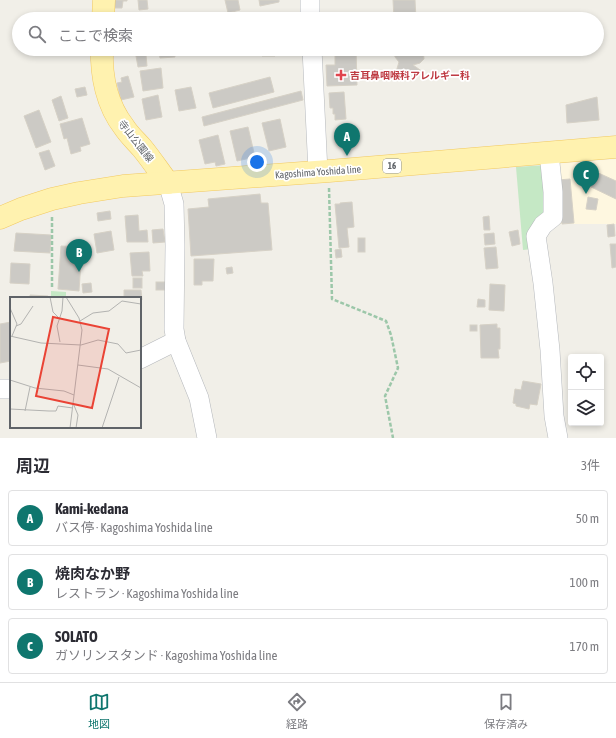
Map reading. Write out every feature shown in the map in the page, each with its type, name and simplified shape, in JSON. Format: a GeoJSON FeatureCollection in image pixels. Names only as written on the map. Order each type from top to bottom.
{"type":"FeatureCollection","features":[{"type":"Feature","properties":{"kind":"main road"},"geometry":{"type":"LineString","coordinates":[[103,12],[104,0]]}},
{"type":"Feature","properties":{"kind":"main road","name":"寺山公園線"},"geometry":{"type":"LineString","coordinates":[[102,56],[102,66],[106,89],[114,112],[168,183]]}},
{"type":"Feature","properties":{"kind":"main road","name":"Kagoshima Yoshida line"},"geometry":{"type":"LineString","coordinates":[[0,218],[21,209],[52,199],[115,187],[549,153],[613,146]]}},
{"type":"Feature","properties":{"kind":"street"},"geometry":{"type":"LineString","coordinates":[[310,0],[310,12]]}},
{"type":"Feature","properties":{"kind":"street"},"geometry":{"type":"LineString","coordinates":[[313,56],[323,171]]}},
{"type":"Feature","properties":{"kind":"street"},"geometry":{"type":"LineString","coordinates":[[549,153],[553,192],[553,217],[543,225],[536,236],[550,343],[554,416],[558,438]]}},
{"type":"Feature","properties":{"kind":"street"},"geometry":{"type":"LineString","coordinates":[[168,183],[174,204],[174,330],[176,341],[199,398],[207,438]]}},
{"type":"Feature","properties":{"kind":"street"},"geometry":{"type":"LineString","coordinates":[[141,358],[176,341]]}},
{"type":"Feature","properties":{"kind":"path"},"geometry":{"type":"LineString","coordinates":[[323,171],[332,299],[386,320],[391,335],[398,368],[385,396],[393,438]]}},
{"type":"Feature","properties":{"kind":"path"},"geometry":{"type":"LineString","coordinates":[[52,199],[52,287]]}},
{"type":"Feature","properties":{"kind":"shaded area"},"geometry":{"type":"Polygon","coordinates":[[[616,159],[616,224],[557,224],[554,164],[616,159]]]}},
{"type":"Feature","properties":{"kind":"green space"},"geometry":{"type":"Polygon","coordinates":[[[547,165],[551,194],[532,249],[523,250],[516,167],[547,165]]]}},
{"type":"Feature","properties":{"kind":"green space"},"geometry":{"type":"Polygon","coordinates":[[[51,291],[66,292],[66,297],[51,297],[51,291]]]}},
{"type":"Feature","properties":{"kind":"building"},"geometry":{"type":"Polygon","coordinates":[[[113,0],[127,1],[123,1],[122,8],[112,8],[113,0]]]}},
{"type":"Feature","properties":{"kind":"building"},"geometry":{"type":"Polygon","coordinates":[[[138,0],[147,0],[148,9],[139,10],[138,0]]]}},
{"type":"Feature","properties":{"kind":"building"},"geometry":{"type":"Polygon","coordinates":[[[225,0],[238,0],[240,10],[228,12],[225,0]]]}},
{"type":"Feature","properties":{"kind":"building"},"geometry":{"type":"Polygon","coordinates":[[[259,0],[279,0],[279,2],[260,6],[259,0]]]}},
{"type":"Feature","properties":{"kind":"building"},"geometry":{"type":"Polygon","coordinates":[[[393,0],[415,0],[416,12],[394,12],[393,0]]]}},
{"type":"Feature","properties":{"kind":"building"},"geometry":{"type":"Polygon","coordinates":[[[136,56],[146,56],[147,66],[138,67],[136,56]]]}},
{"type":"Feature","properties":{"kind":"building"},"geometry":{"type":"Polygon","coordinates":[[[160,56],[175,57],[160,58],[160,56]]]}},
{"type":"Feature","properties":{"kind":"building","name":"吉耳鼻咽喉科アレルギー科"},"geometry":{"type":"Polygon","coordinates":[[[335,56],[356,56],[357,85],[327,86],[326,65],[335,65],[335,56]]]}},
{"type":"Feature","properties":{"kind":"building"},"geometry":{"type":"Polygon","coordinates":[[[424,56],[424,59],[420,63],[413,65],[423,72],[396,72],[399,62],[395,57],[424,56]]]}},
{"type":"Feature","properties":{"kind":"building"},"geometry":{"type":"Polygon","coordinates":[[[161,68],[163,88],[143,91],[140,71],[161,68]]]}},
{"type":"Feature","properties":{"kind":"building"},"geometry":{"type":"Polygon","coordinates":[[[128,76],[134,97],[121,100],[117,83],[122,82],[121,78],[128,76]]]}},
{"type":"Feature","properties":{"kind":"building"},"geometry":{"type":"Polygon","coordinates":[[[270,77],[274,92],[213,108],[209,93],[270,77]]]}},
{"type":"Feature","properties":{"kind":"building"},"geometry":{"type":"Polygon","coordinates":[[[85,87],[87,95],[77,97],[75,89],[85,87]]]}},
{"type":"Feature","properties":{"kind":"building"},"geometry":{"type":"Polygon","coordinates":[[[191,87],[196,108],[179,111],[175,90],[191,87]]]}},
{"type":"Feature","properties":{"kind":"building"},"geometry":{"type":"Polygon","coordinates":[[[301,91],[303,100],[204,126],[202,117],[301,91]]]}},
{"type":"Feature","properties":{"kind":"building"},"geometry":{"type":"Polygon","coordinates":[[[344,92],[346,119],[335,120],[333,108],[330,108],[329,93],[344,92]]]}},
{"type":"Feature","properties":{"kind":"building"},"geometry":{"type":"Polygon","coordinates":[[[158,95],[162,117],[146,120],[142,99],[158,95]]]}},
{"type":"Feature","properties":{"kind":"building"},"geometry":{"type":"Polygon","coordinates":[[[61,96],[68,118],[59,121],[52,100],[61,96]]]}},
{"type":"Feature","properties":{"kind":"building"},"geometry":{"type":"Polygon","coordinates":[[[597,97],[599,120],[567,123],[566,105],[597,97]]]}},
{"type":"Feature","properties":{"kind":"building"},"geometry":{"type":"Polygon","coordinates":[[[39,110],[51,142],[36,148],[24,116],[39,110]]]}},
{"type":"Feature","properties":{"kind":"building"},"geometry":{"type":"Polygon","coordinates":[[[82,118],[90,144],[80,147],[81,151],[71,154],[67,138],[64,139],[60,124],[82,118]]]}},
{"type":"Feature","properties":{"kind":"building"},"geometry":{"type":"Polygon","coordinates":[[[280,119],[286,147],[269,151],[262,123],[280,119]]]}},
{"type":"Feature","properties":{"kind":"building"},"geometry":{"type":"Polygon","coordinates":[[[248,127],[255,157],[237,161],[230,131],[248,127]]]}},
{"type":"Feature","properties":{"kind":"building"},"geometry":{"type":"Polygon","coordinates":[[[218,135],[225,164],[216,166],[215,162],[205,164],[199,140],[218,135]]]}},
{"type":"Feature","properties":{"kind":"building"},"geometry":{"type":"Polygon","coordinates":[[[49,150],[55,166],[45,170],[39,153],[49,150]]]}},
{"type":"Feature","properties":{"kind":"building"},"geometry":{"type":"Polygon","coordinates":[[[594,171],[616,181],[616,199],[587,185],[594,171]]]}},
{"type":"Feature","properties":{"kind":"building"},"geometry":{"type":"Polygon","coordinates":[[[570,179],[574,223],[562,224],[558,180],[570,179]]]}},
{"type":"Feature","properties":{"kind":"building"},"geometry":{"type":"Polygon","coordinates":[[[260,194],[261,203],[268,203],[272,250],[191,256],[188,209],[209,207],[208,199],[260,194]]]}},
{"type":"Feature","properties":{"kind":"building"},"geometry":{"type":"Polygon","coordinates":[[[588,197],[598,199],[596,210],[586,209],[588,197]]]}},
{"type":"Feature","properties":{"kind":"building"},"geometry":{"type":"Polygon","coordinates":[[[352,202],[354,227],[347,228],[349,247],[339,248],[335,204],[352,202]]]}},
{"type":"Feature","properties":{"kind":"building"},"geometry":{"type":"Polygon","coordinates":[[[110,211],[111,219],[98,221],[97,213],[110,211]]]}},
{"type":"Feature","properties":{"kind":"building"},"geometry":{"type":"Polygon","coordinates":[[[138,215],[139,231],[147,230],[148,242],[127,242],[125,216],[138,215]]]}},
{"type":"Feature","properties":{"kind":"building"},"geometry":{"type":"Polygon","coordinates":[[[489,216],[490,230],[484,230],[483,217],[489,216]]]}},
{"type":"Feature","properties":{"kind":"building"},"geometry":{"type":"Polygon","coordinates":[[[614,224],[615,236],[608,237],[607,225],[614,224]]]}},
{"type":"Feature","properties":{"kind":"building"},"geometry":{"type":"Polygon","coordinates":[[[163,229],[165,242],[153,243],[152,230],[163,229]]]}},
{"type":"Feature","properties":{"kind":"building"},"geometry":{"type":"Polygon","coordinates":[[[518,230],[520,244],[512,246],[509,232],[518,230]]]}},
{"type":"Feature","properties":{"kind":"building"},"geometry":{"type":"Polygon","coordinates":[[[111,231],[114,250],[97,253],[94,234],[111,231]]]}},
{"type":"Feature","properties":{"kind":"building"},"geometry":{"type":"Polygon","coordinates":[[[16,233],[51,235],[50,253],[14,251],[16,233]]]}},
{"type":"Feature","properties":{"kind":"building"},"geometry":{"type":"Polygon","coordinates":[[[494,233],[495,244],[485,245],[484,234],[494,233]]]}},
{"type":"Feature","properties":{"kind":"building"},"geometry":{"type":"Polygon","coordinates":[[[358,238],[365,238],[365,252],[358,252],[358,238]]]}},
{"type":"Feature","properties":{"kind":"building"},"geometry":{"type":"Polygon","coordinates":[[[610,244],[616,244],[616,267],[612,268],[610,244]]]}},
{"type":"Feature","properties":{"kind":"building"},"geometry":{"type":"Polygon","coordinates":[[[61,246],[82,247],[79,291],[58,289],[61,246]]]}},
{"type":"Feature","properties":{"kind":"building"},"geometry":{"type":"Polygon","coordinates":[[[496,247],[498,268],[486,269],[484,248],[496,247]]]}},
{"type":"Feature","properties":{"kind":"building"},"geometry":{"type":"Polygon","coordinates":[[[341,249],[342,257],[336,258],[335,250],[341,249]]]}},
{"type":"Feature","properties":{"kind":"building"},"geometry":{"type":"Polygon","coordinates":[[[149,252],[150,271],[142,271],[143,276],[132,276],[130,253],[149,252]]]}},
{"type":"Feature","properties":{"kind":"building"},"geometry":{"type":"Polygon","coordinates":[[[194,259],[214,259],[213,281],[202,281],[202,285],[194,285],[194,259]]]}},
{"type":"Feature","properties":{"kind":"building"},"geometry":{"type":"Polygon","coordinates":[[[11,263],[30,264],[29,284],[10,283],[11,263]]]}},
{"type":"Feature","properties":{"kind":"building"},"geometry":{"type":"Polygon","coordinates":[[[232,267],[233,273],[227,274],[226,268],[232,267]]]}},
{"type":"Feature","properties":{"kind":"building"},"geometry":{"type":"Polygon","coordinates":[[[133,278],[142,278],[142,288],[133,288],[133,278]]]}},
{"type":"Feature","properties":{"kind":"building"},"geometry":{"type":"Polygon","coordinates":[[[156,282],[165,282],[165,290],[156,290],[156,282]]]}},
{"type":"Feature","properties":{"kind":"building"},"geometry":{"type":"Polygon","coordinates":[[[91,283],[92,292],[83,293],[82,284],[91,283]]]}},
{"type":"Feature","properties":{"kind":"building"},"geometry":{"type":"Polygon","coordinates":[[[490,284],[505,285],[504,311],[489,310],[490,284]]]}},
{"type":"Feature","properties":{"kind":"building"},"geometry":{"type":"Polygon","coordinates":[[[124,290],[141,290],[142,300],[141,297],[124,297],[124,290]]]}},
{"type":"Feature","properties":{"kind":"building"},"geometry":{"type":"Polygon","coordinates":[[[30,295],[48,296],[48,297],[30,297],[30,295]]]}},
{"type":"Feature","properties":{"kind":"building"},"geometry":{"type":"Polygon","coordinates":[[[478,299],[485,300],[485,307],[477,307],[478,299]]]}},
{"type":"Feature","properties":{"kind":"building"},"geometry":{"type":"Polygon","coordinates":[[[10,322],[10,361],[0,363],[0,324],[10,322]]]}},
{"type":"Feature","properties":{"kind":"building"},"geometry":{"type":"Polygon","coordinates":[[[497,324],[497,328],[500,328],[500,349],[498,349],[499,358],[481,358],[480,325],[497,324]]]}},
{"type":"Feature","properties":{"kind":"building"},"geometry":{"type":"Polygon","coordinates":[[[470,325],[477,325],[477,331],[470,331],[470,325]]]}},
{"type":"Feature","properties":{"kind":"building"},"geometry":{"type":"Polygon","coordinates":[[[523,381],[541,384],[537,405],[530,404],[529,409],[516,406],[516,404],[513,403],[515,389],[521,390],[523,381]]]}},
{"type":"Feature","properties":{"kind":"place","name":"吉耳鼻咽喉科アレルギー科"},"geometry":{"type":"Point","coordinates":[341,75]}},
{"type":"Feature","properties":{"kind":"place","name":"Kami-kedana"},"geometry":{"type":"Point","coordinates":[347,156]}},
{"type":"Feature","properties":{"kind":"place","name":"SOLATO"},"geometry":{"type":"Point","coordinates":[586,194]}},
{"type":"Feature","properties":{"kind":"place","name":"焼肉なか野"},"geometry":{"type":"Point","coordinates":[79,272]}}]}
